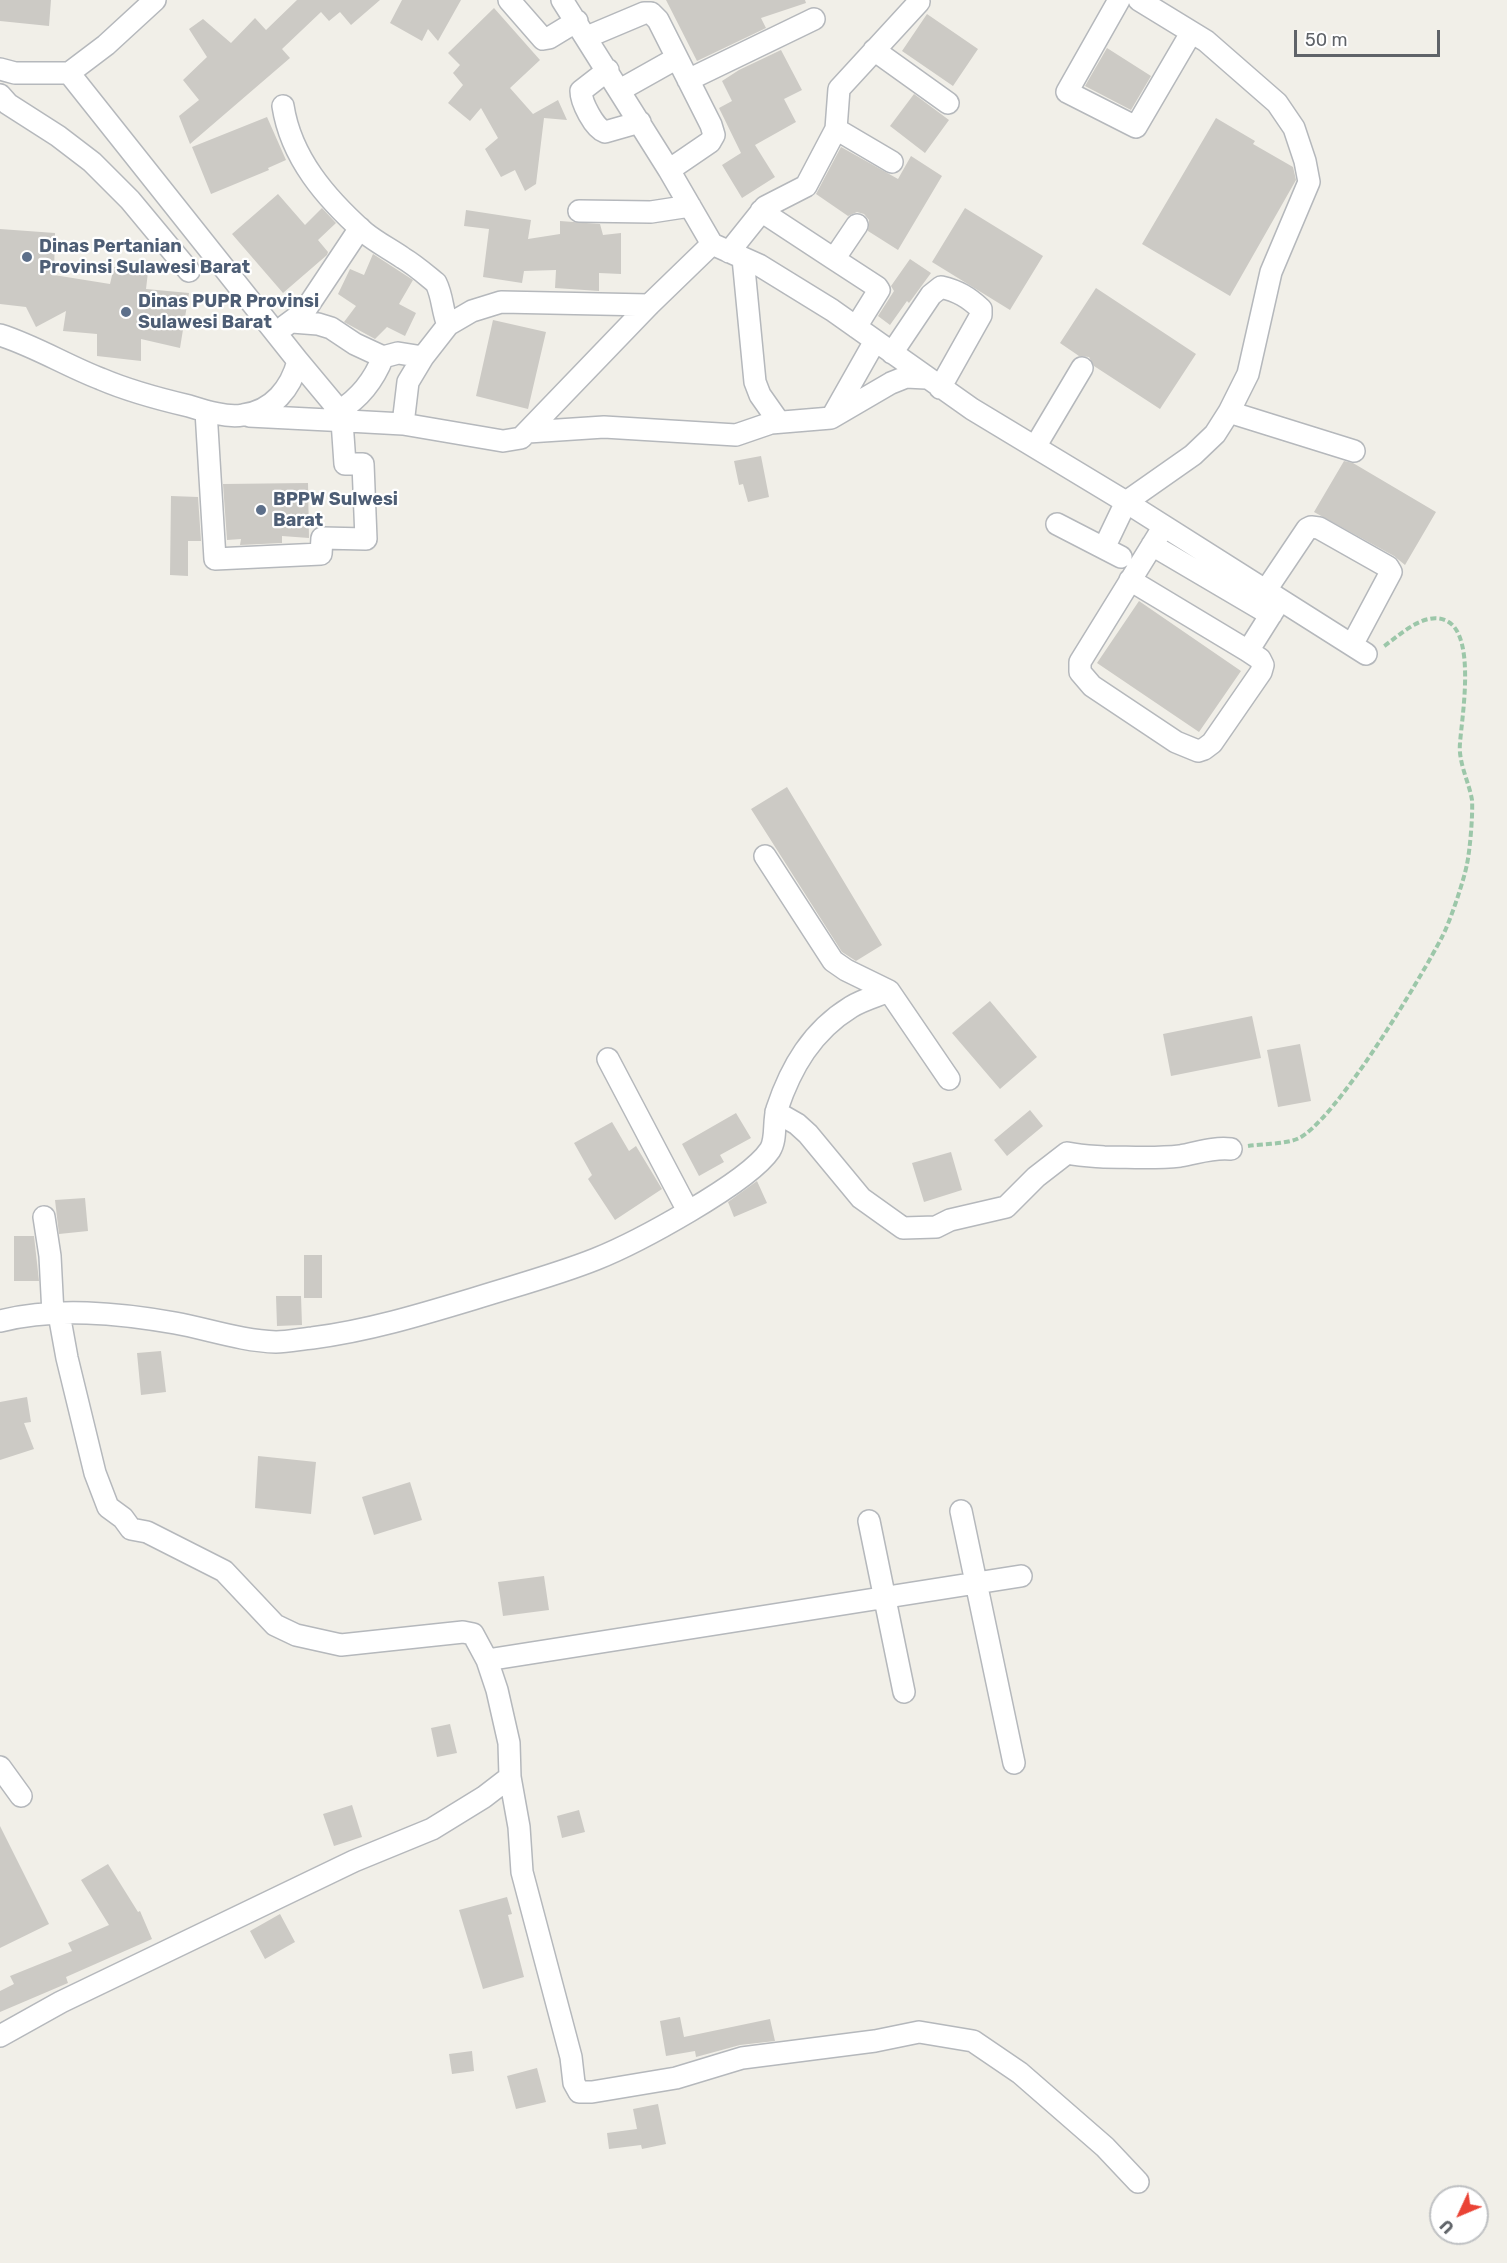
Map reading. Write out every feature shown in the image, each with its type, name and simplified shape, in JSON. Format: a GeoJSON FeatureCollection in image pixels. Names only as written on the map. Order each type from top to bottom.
{"type":"FeatureCollection","features":[{"type":"Feature","properties":{"kind":"street"},"geometry":{"type":"LineString","coordinates":[[0,69],[15,73],[69,73],[106,45],[155,0]]}},
{"type":"Feature","properties":{"kind":"street"},"geometry":{"type":"LineString","coordinates":[[509,0],[543,39],[651,13],[658,21],[714,135],[710,142],[669,170]]}},
{"type":"Feature","properties":{"kind":"street"},"geometry":{"type":"LineString","coordinates":[[562,0],[608,70],[690,206],[728,251],[787,282],[856,327],[972,409],[1164,526],[1272,602]]}},
{"type":"Feature","properties":{"kind":"street"},"geometry":{"type":"LineString","coordinates":[[1119,0],[1067,92],[1136,128],[1191,33]]}},
{"type":"Feature","properties":{"kind":"street"},"geometry":{"type":"LineString","coordinates":[[1057,524],[1113,553],[1126,502],[1193,455],[1215,434],[1248,374],[1271,272],[1309,182],[1294,128],[1276,103],[1206,41],[1139,0]]}},
{"type":"Feature","properties":{"kind":"street"},"geometry":{"type":"LineString","coordinates":[[0,336],[101,380],[158,399],[206,411],[241,416],[343,418],[403,424],[503,441],[521,438],[649,305],[728,251],[765,207],[806,186],[836,129],[839,89],[919,2]]}},
{"type":"Feature","properties":{"kind":"street"},"geometry":{"type":"LineString","coordinates":[[688,80],[814,19]]}},
{"type":"Feature","properties":{"kind":"street"},"geometry":{"type":"LineString","coordinates":[[874,50],[948,103]]}},
{"type":"Feature","properties":{"kind":"street"},"geometry":{"type":"LineString","coordinates":[[620,90],[677,58]]}},
{"type":"Feature","properties":{"kind":"street"},"geometry":{"type":"LineString","coordinates":[[608,70],[581,91],[581,97],[598,128],[605,132],[640,122]]}},
{"type":"Feature","properties":{"kind":"street"},"geometry":{"type":"LineString","coordinates":[[69,73],[284,327],[298,360],[343,418]]}},
{"type":"Feature","properties":{"kind":"street"},"geometry":{"type":"LineString","coordinates":[[0,95],[8,104],[58,136],[92,162],[130,201],[189,271]]}},
{"type":"Feature","properties":{"kind":"street"},"geometry":{"type":"LineString","coordinates":[[283,106],[296,151],[311,176],[360,228],[436,283],[442,295],[443,312],[448,325]]}},
{"type":"Feature","properties":{"kind":"street"},"geometry":{"type":"LineString","coordinates":[[836,129],[892,162]]}},
{"type":"Feature","properties":{"kind":"street"},"geometry":{"type":"LineString","coordinates":[[579,211],[651,212],[690,206]]}},
{"type":"Feature","properties":{"kind":"street"},"geometry":{"type":"LineString","coordinates":[[761,212],[877,286],[879,290],[856,327]]}},
{"type":"Feature","properties":{"kind":"street"},"geometry":{"type":"LineString","coordinates":[[834,259],[856,225]]}},
{"type":"Feature","properties":{"kind":"street"},"geometry":{"type":"LineString","coordinates":[[284,327],[304,312],[360,228]]}},
{"type":"Feature","properties":{"kind":"street"},"geometry":{"type":"LineString","coordinates":[[728,251],[755,382],[760,395],[779,422]]}},
{"type":"Feature","properties":{"kind":"street"},"geometry":{"type":"LineString","coordinates":[[892,353],[932,295],[941,287],[957,290],[970,298],[981,309],[981,315],[933,383]]}},
{"type":"Feature","properties":{"kind":"street"},"geometry":{"type":"LineString","coordinates":[[403,424],[408,382],[423,357],[448,325],[472,311],[501,302],[649,305]]}},
{"type":"Feature","properties":{"kind":"street"},"geometry":{"type":"LineString","coordinates":[[284,327],[318,324],[331,328],[355,344],[383,357],[398,353],[423,357]]}},
{"type":"Feature","properties":{"kind":"street"},"geometry":{"type":"LineString","coordinates":[[831,418],[875,341]]}},
{"type":"Feature","properties":{"kind":"street"},"geometry":{"type":"LineString","coordinates":[[206,411],[214,559],[321,554],[322,538],[366,538],[363,464],[345,464],[343,418],[353,402],[376,375],[383,357]]}},
{"type":"Feature","properties":{"kind":"street"},"geometry":{"type":"LineString","coordinates":[[241,416],[257,411],[275,401],[288,387],[298,360]]}},
{"type":"Feature","properties":{"kind":"street"},"geometry":{"type":"LineString","coordinates":[[1035,447],[1082,368]]}},
{"type":"Feature","properties":{"kind":"street"},"geometry":{"type":"LineString","coordinates":[[528,432],[604,427],[736,435],[771,423],[831,418],[881,393],[891,382],[906,377],[933,383]]}},
{"type":"Feature","properties":{"kind":"street"},"geometry":{"type":"LineString","coordinates":[[1229,412],[1354,451]]}},
{"type":"Feature","properties":{"kind":"street"},"geometry":{"type":"LineString","coordinates":[[1130,580],[1248,651],[1260,659],[1263,665],[1261,672],[1212,743],[1204,749],[1198,751],[1176,742],[1092,686],[1080,672],[1080,662],[1130,580],[1164,526]]}},
{"type":"Feature","properties":{"kind":"street"},"geometry":{"type":"LineString","coordinates":[[1152,545],[1272,602],[1360,649],[1391,572],[1388,567],[1319,528],[1307,529],[1272,602],[1248,651]]}},
{"type":"Feature","properties":{"kind":"street"},"geometry":{"type":"LineString","coordinates":[[765,855],[833,961],[889,991],[949,1079]]}},
{"type":"Feature","properties":{"kind":"street"},"geometry":{"type":"LineString","coordinates":[[0,1321],[14,1317],[107,1313],[173,1323],[251,1340],[279,1342],[348,1333],[406,1319],[596,1259],[640,1239],[688,1211],[758,1164],[772,1147],[776,1112],[799,1058],[813,1038],[852,1005],[889,991]]}},
{"type":"Feature","properties":{"kind":"street"},"geometry":{"type":"LineString","coordinates":[[608,1059],[688,1211]]}},
{"type":"Feature","properties":{"kind":"street"},"geometry":{"type":"LineString","coordinates":[[776,1112],[798,1124],[808,1134],[861,1198],[903,1228],[936,1227],[950,1220],[984,1214],[1006,1207],[1036,1177],[1067,1153],[1088,1158],[1103,1156],[1134,1159],[1187,1155],[1213,1148],[1231,1149]]}},
{"type":"Feature","properties":{"kind":"street"},"geometry":{"type":"LineString","coordinates":[[44,1217],[56,1314],[95,1473],[108,1507],[123,1518],[131,1529],[147,1532],[224,1571],[275,1624],[296,1635],[341,1646],[463,1632],[473,1634],[487,1660],[497,1690],[509,1743],[510,1777],[519,1827],[522,1872],[571,2057],[574,2083],[579,2092],[592,2092],[676,2078],[742,2058],[875,2041],[919,2032],[973,2041],[1020,2073],[1105,2147],[1138,2182]]}},
{"type":"Feature","properties":{"kind":"street"},"geometry":{"type":"LineString","coordinates":[[961,1511],[1014,1762]]}},
{"type":"Feature","properties":{"kind":"street"},"geometry":{"type":"LineString","coordinates":[[869,1521],[904,1692]]}},
{"type":"Feature","properties":{"kind":"street"},"geometry":{"type":"LineString","coordinates":[[487,1660],[1021,1576]]}},
{"type":"Feature","properties":{"kind":"street"},"geometry":{"type":"LineString","coordinates":[[0,1767],[21,1796]]}},
{"type":"Feature","properties":{"kind":"street"},"geometry":{"type":"LineString","coordinates":[[0,2036],[61,2002],[354,1861],[432,1829],[510,1777]]}},
{"type":"Feature","properties":{"kind":"path"},"geometry":{"type":"LineString","coordinates":[[1231,1149],[1298,1139],[1318,1123],[1343,1094],[1398,1012],[1443,935],[1467,864],[1472,802],[1459,748],[1464,687],[1464,647],[1457,632],[1449,622],[1432,618],[1416,625],[1376,652],[1360,649]]}},
{"type":"Feature","properties":{"kind":"building"},"geometry":{"type":"Polygon","coordinates":[[[0,0],[51,0],[49,26],[0,21],[0,0]]]}},
{"type":"Feature","properties":{"kind":"building"},"geometry":{"type":"Polygon","coordinates":[[[297,0],[380,0],[351,25],[340,12],[329,21],[321,12],[282,49],[290,58],[190,144],[179,116],[199,100],[183,80],[207,57],[189,29],[203,19],[231,43],[255,18],[266,30],[297,0]]]}},
{"type":"Feature","properties":{"kind":"building"},"geometry":{"type":"Polygon","coordinates":[[[402,0],[461,0],[438,41],[428,29],[422,41],[390,23],[402,0]]]}},
{"type":"Feature","properties":{"kind":"building"},"geometry":{"type":"Polygon","coordinates":[[[666,0],[805,0],[806,3],[761,18],[766,28],[697,61],[666,0]]]}},
{"type":"Feature","properties":{"kind":"building"},"geometry":{"type":"Polygon","coordinates":[[[494,8],[540,60],[510,88],[533,114],[558,100],[567,120],[544,118],[536,184],[525,191],[515,170],[501,177],[485,149],[498,138],[481,108],[470,121],[448,103],[463,85],[453,73],[460,65],[448,53],[494,8]]]}},
{"type":"Feature","properties":{"kind":"building"},"geometry":{"type":"Polygon","coordinates":[[[927,14],[978,49],[953,86],[902,51],[927,14]]]}},
{"type":"Feature","properties":{"kind":"building"},"geometry":{"type":"Polygon","coordinates":[[[1107,48],[1151,76],[1131,110],[1085,86],[1107,48]]]}},
{"type":"Feature","properties":{"kind":"building"},"geometry":{"type":"Polygon","coordinates":[[[781,50],[802,90],[784,99],[796,122],[755,145],[775,177],[742,198],[722,165],[741,153],[719,108],[732,101],[722,81],[739,70],[781,50]]]}},
{"type":"Feature","properties":{"kind":"building"},"geometry":{"type":"Polygon","coordinates":[[[914,94],[949,120],[925,153],[890,126],[914,94]]]}},
{"type":"Feature","properties":{"kind":"building"},"geometry":{"type":"Polygon","coordinates":[[[267,117],[286,160],[268,168],[269,170],[211,194],[192,147],[267,117]]]}},
{"type":"Feature","properties":{"kind":"building"},"geometry":{"type":"Polygon","coordinates":[[[1216,118],[1255,141],[1253,144],[1293,167],[1296,180],[1230,296],[1142,244],[1216,118]]]}},
{"type":"Feature","properties":{"kind":"building"},"geometry":{"type":"Polygon","coordinates":[[[841,147],[898,179],[911,156],[942,176],[898,250],[868,231],[869,220],[864,214],[857,212],[848,216],[816,194],[841,147]]]}},
{"type":"Feature","properties":{"kind":"building"},"geometry":{"type":"Polygon","coordinates":[[[278,194],[305,225],[322,208],[336,223],[318,240],[328,252],[327,255],[283,293],[232,234],[278,194]]]}},
{"type":"Feature","properties":{"kind":"building"},"geometry":{"type":"Polygon","coordinates":[[[965,208],[1043,256],[1010,310],[932,262],[965,208]]]}},
{"type":"Feature","properties":{"kind":"building"},"geometry":{"type":"Polygon","coordinates":[[[466,210],[531,220],[528,239],[560,234],[560,221],[600,224],[603,235],[621,233],[621,274],[599,273],[599,291],[555,288],[556,270],[524,271],[522,283],[483,277],[489,229],[464,226],[466,210]]]}},
{"type":"Feature","properties":{"kind":"building","name":"Dinas PUPR Provinsi Sulawesi Barat"},"geometry":{"type":"Polygon","coordinates":[[[0,229],[55,233],[54,275],[110,284],[114,267],[148,272],[146,289],[189,293],[180,348],[141,339],[141,361],[97,356],[97,334],[63,331],[66,311],[36,327],[26,307],[0,304],[0,229]]]}},
{"type":"Feature","properties":{"kind":"building"},"geometry":{"type":"Polygon","coordinates":[[[373,254],[413,280],[399,304],[416,313],[405,336],[387,327],[375,339],[344,322],[356,306],[338,294],[350,269],[364,275],[373,254]]]}},
{"type":"Feature","properties":{"kind":"building"},"geometry":{"type":"Polygon","coordinates":[[[910,259],[931,273],[890,325],[878,316],[894,291],[891,286],[910,259]]]}},
{"type":"Feature","properties":{"kind":"building"},"geometry":{"type":"Polygon","coordinates":[[[1096,288],[1196,354],[1160,409],[1094,366],[1089,357],[1079,356],[1060,343],[1096,288]]]}},
{"type":"Feature","properties":{"kind":"building"},"geometry":{"type":"Polygon","coordinates":[[[493,320],[546,332],[528,409],[476,396],[493,320]]]}},
{"type":"Feature","properties":{"kind":"building"},"geometry":{"type":"Polygon","coordinates":[[[761,456],[769,497],[748,502],[743,484],[739,485],[734,461],[761,456]]]}},
{"type":"Feature","properties":{"kind":"building"},"geometry":{"type":"Polygon","coordinates":[[[1344,461],[1353,463],[1436,512],[1405,565],[1394,556],[1314,512],[1344,461]]]}},
{"type":"Feature","properties":{"kind":"building","name":"BPPW Sulwesi Barat"},"geometry":{"type":"Polygon","coordinates":[[[308,483],[309,538],[282,536],[282,543],[240,545],[241,539],[227,540],[223,484],[308,483]]]}},
{"type":"Feature","properties":{"kind":"building"},"geometry":{"type":"Polygon","coordinates":[[[171,496],[198,497],[201,541],[188,541],[188,576],[170,575],[171,496]]]}},
{"type":"Feature","properties":{"kind":"building"},"geometry":{"type":"Polygon","coordinates":[[[1139,601],[1241,671],[1199,732],[1097,663],[1139,601]]]}},
{"type":"Feature","properties":{"kind":"building"},"geometry":{"type":"Polygon","coordinates":[[[787,787],[882,945],[856,961],[842,952],[751,809],[787,787]]]}},
{"type":"Feature","properties":{"kind":"building"},"geometry":{"type":"Polygon","coordinates":[[[990,1001],[1037,1057],[1000,1089],[952,1033],[990,1001]]]}},
{"type":"Feature","properties":{"kind":"building"},"geometry":{"type":"Polygon","coordinates":[[[1252,1016],[1261,1058],[1171,1076],[1163,1034],[1252,1016]]]}},
{"type":"Feature","properties":{"kind":"building"},"geometry":{"type":"Polygon","coordinates":[[[1300,1044],[1311,1101],[1278,1107],[1267,1050],[1300,1044]]]}},
{"type":"Feature","properties":{"kind":"building"},"geometry":{"type":"Polygon","coordinates":[[[1030,1110],[1043,1126],[1007,1156],[994,1140],[1030,1110]]]}},
{"type":"Feature","properties":{"kind":"building"},"geometry":{"type":"Polygon","coordinates":[[[736,1113],[751,1138],[720,1155],[724,1162],[699,1176],[682,1144],[736,1113]]]}},
{"type":"Feature","properties":{"kind":"building"},"geometry":{"type":"Polygon","coordinates":[[[612,1122],[629,1151],[636,1146],[662,1189],[615,1220],[588,1179],[592,1175],[574,1143],[612,1122]]]}},
{"type":"Feature","properties":{"kind":"building"},"geometry":{"type":"Polygon","coordinates":[[[951,1152],[962,1190],[924,1202],[912,1163],[951,1152]]]}},
{"type":"Feature","properties":{"kind":"building"},"geometry":{"type":"Polygon","coordinates":[[[757,1181],[767,1203],[734,1217],[728,1202],[757,1181]]]}},
{"type":"Feature","properties":{"kind":"building"},"geometry":{"type":"Polygon","coordinates":[[[85,1198],[88,1231],[59,1234],[55,1200],[85,1198]]]}},
{"type":"Feature","properties":{"kind":"building"},"geometry":{"type":"Polygon","coordinates":[[[14,1236],[34,1236],[39,1281],[14,1281],[14,1236]]]}},
{"type":"Feature","properties":{"kind":"building"},"geometry":{"type":"Polygon","coordinates":[[[304,1255],[322,1255],[322,1298],[304,1298],[304,1255]]]}},
{"type":"Feature","properties":{"kind":"building"},"geometry":{"type":"Polygon","coordinates":[[[276,1296],[301,1296],[302,1325],[277,1326],[276,1296]]]}},
{"type":"Feature","properties":{"kind":"building"},"geometry":{"type":"Polygon","coordinates":[[[161,1351],[166,1392],[141,1395],[137,1353],[161,1351]]]}},
{"type":"Feature","properties":{"kind":"building"},"geometry":{"type":"Polygon","coordinates":[[[27,1397],[31,1422],[24,1423],[34,1449],[0,1460],[0,1402],[27,1397]]]}},
{"type":"Feature","properties":{"kind":"building"},"geometry":{"type":"Polygon","coordinates":[[[258,1456],[316,1462],[311,1514],[255,1508],[258,1456]]]}},
{"type":"Feature","properties":{"kind":"building"},"geometry":{"type":"Polygon","coordinates":[[[410,1482],[422,1520],[374,1535],[362,1497],[410,1482]]]}},
{"type":"Feature","properties":{"kind":"building"},"geometry":{"type":"Polygon","coordinates":[[[544,1576],[549,1610],[503,1616],[498,1582],[544,1576]]]}},
{"type":"Feature","properties":{"kind":"building"},"geometry":{"type":"Polygon","coordinates":[[[450,1724],[457,1753],[437,1757],[431,1728],[450,1724]]]}},
{"type":"Feature","properties":{"kind":"building"},"geometry":{"type":"Polygon","coordinates":[[[352,1805],[362,1837],[334,1846],[323,1814],[352,1805]]]}},
{"type":"Feature","properties":{"kind":"building"},"geometry":{"type":"Polygon","coordinates":[[[579,1810],[585,1832],[562,1838],[557,1816],[579,1810]]]}},
{"type":"Feature","properties":{"kind":"building"},"geometry":{"type":"Polygon","coordinates":[[[0,1826],[49,1924],[0,1948],[0,1826]]]}},
{"type":"Feature","properties":{"kind":"building"},"geometry":{"type":"Polygon","coordinates":[[[108,1864],[138,1912],[140,1911],[152,1939],[66,1977],[68,1983],[0,2012],[0,1991],[14,1984],[10,1976],[72,1951],[68,1943],[109,1925],[81,1880],[108,1864]]]}},
{"type":"Feature","properties":{"kind":"building"},"geometry":{"type":"Polygon","coordinates":[[[507,1897],[512,1914],[508,1915],[524,1977],[483,1989],[459,1910],[507,1897]]]}},
{"type":"Feature","properties":{"kind":"building"},"geometry":{"type":"Polygon","coordinates":[[[280,1914],[295,1942],[265,1959],[250,1931],[280,1914]]]}},
{"type":"Feature","properties":{"kind":"building"},"geometry":{"type":"Polygon","coordinates":[[[680,2017],[684,2037],[770,2019],[775,2041],[740,2045],[696,2057],[695,2051],[666,2056],[660,2021],[680,2017]]]}},
{"type":"Feature","properties":{"kind":"building"},"geometry":{"type":"Polygon","coordinates":[[[472,2051],[474,2071],[452,2074],[449,2054],[472,2051]]]}},
{"type":"Feature","properties":{"kind":"building"},"geometry":{"type":"Polygon","coordinates":[[[537,2068],[546,2102],[516,2109],[507,2076],[537,2068]]]}},
{"type":"Feature","properties":{"kind":"building"},"geometry":{"type":"Polygon","coordinates":[[[658,2104],[666,2144],[642,2149],[641,2145],[609,2149],[607,2133],[637,2129],[633,2109],[658,2104]]]}},
{"type":"Feature","properties":{"kind":"place","name":"Dinas Pertanian Provinsi Sulawesi Barat"},"geometry":{"type":"Point","coordinates":[27,257]}},
{"type":"Feature","properties":{"kind":"place","name":"Dinas PUPR Provinsi Sulawesi Barat"},"geometry":{"type":"Point","coordinates":[126,312]}},
{"type":"Feature","properties":{"kind":"place","name":"BPPW Sulwesi Barat"},"geometry":{"type":"Point","coordinates":[261,510]}}]}
